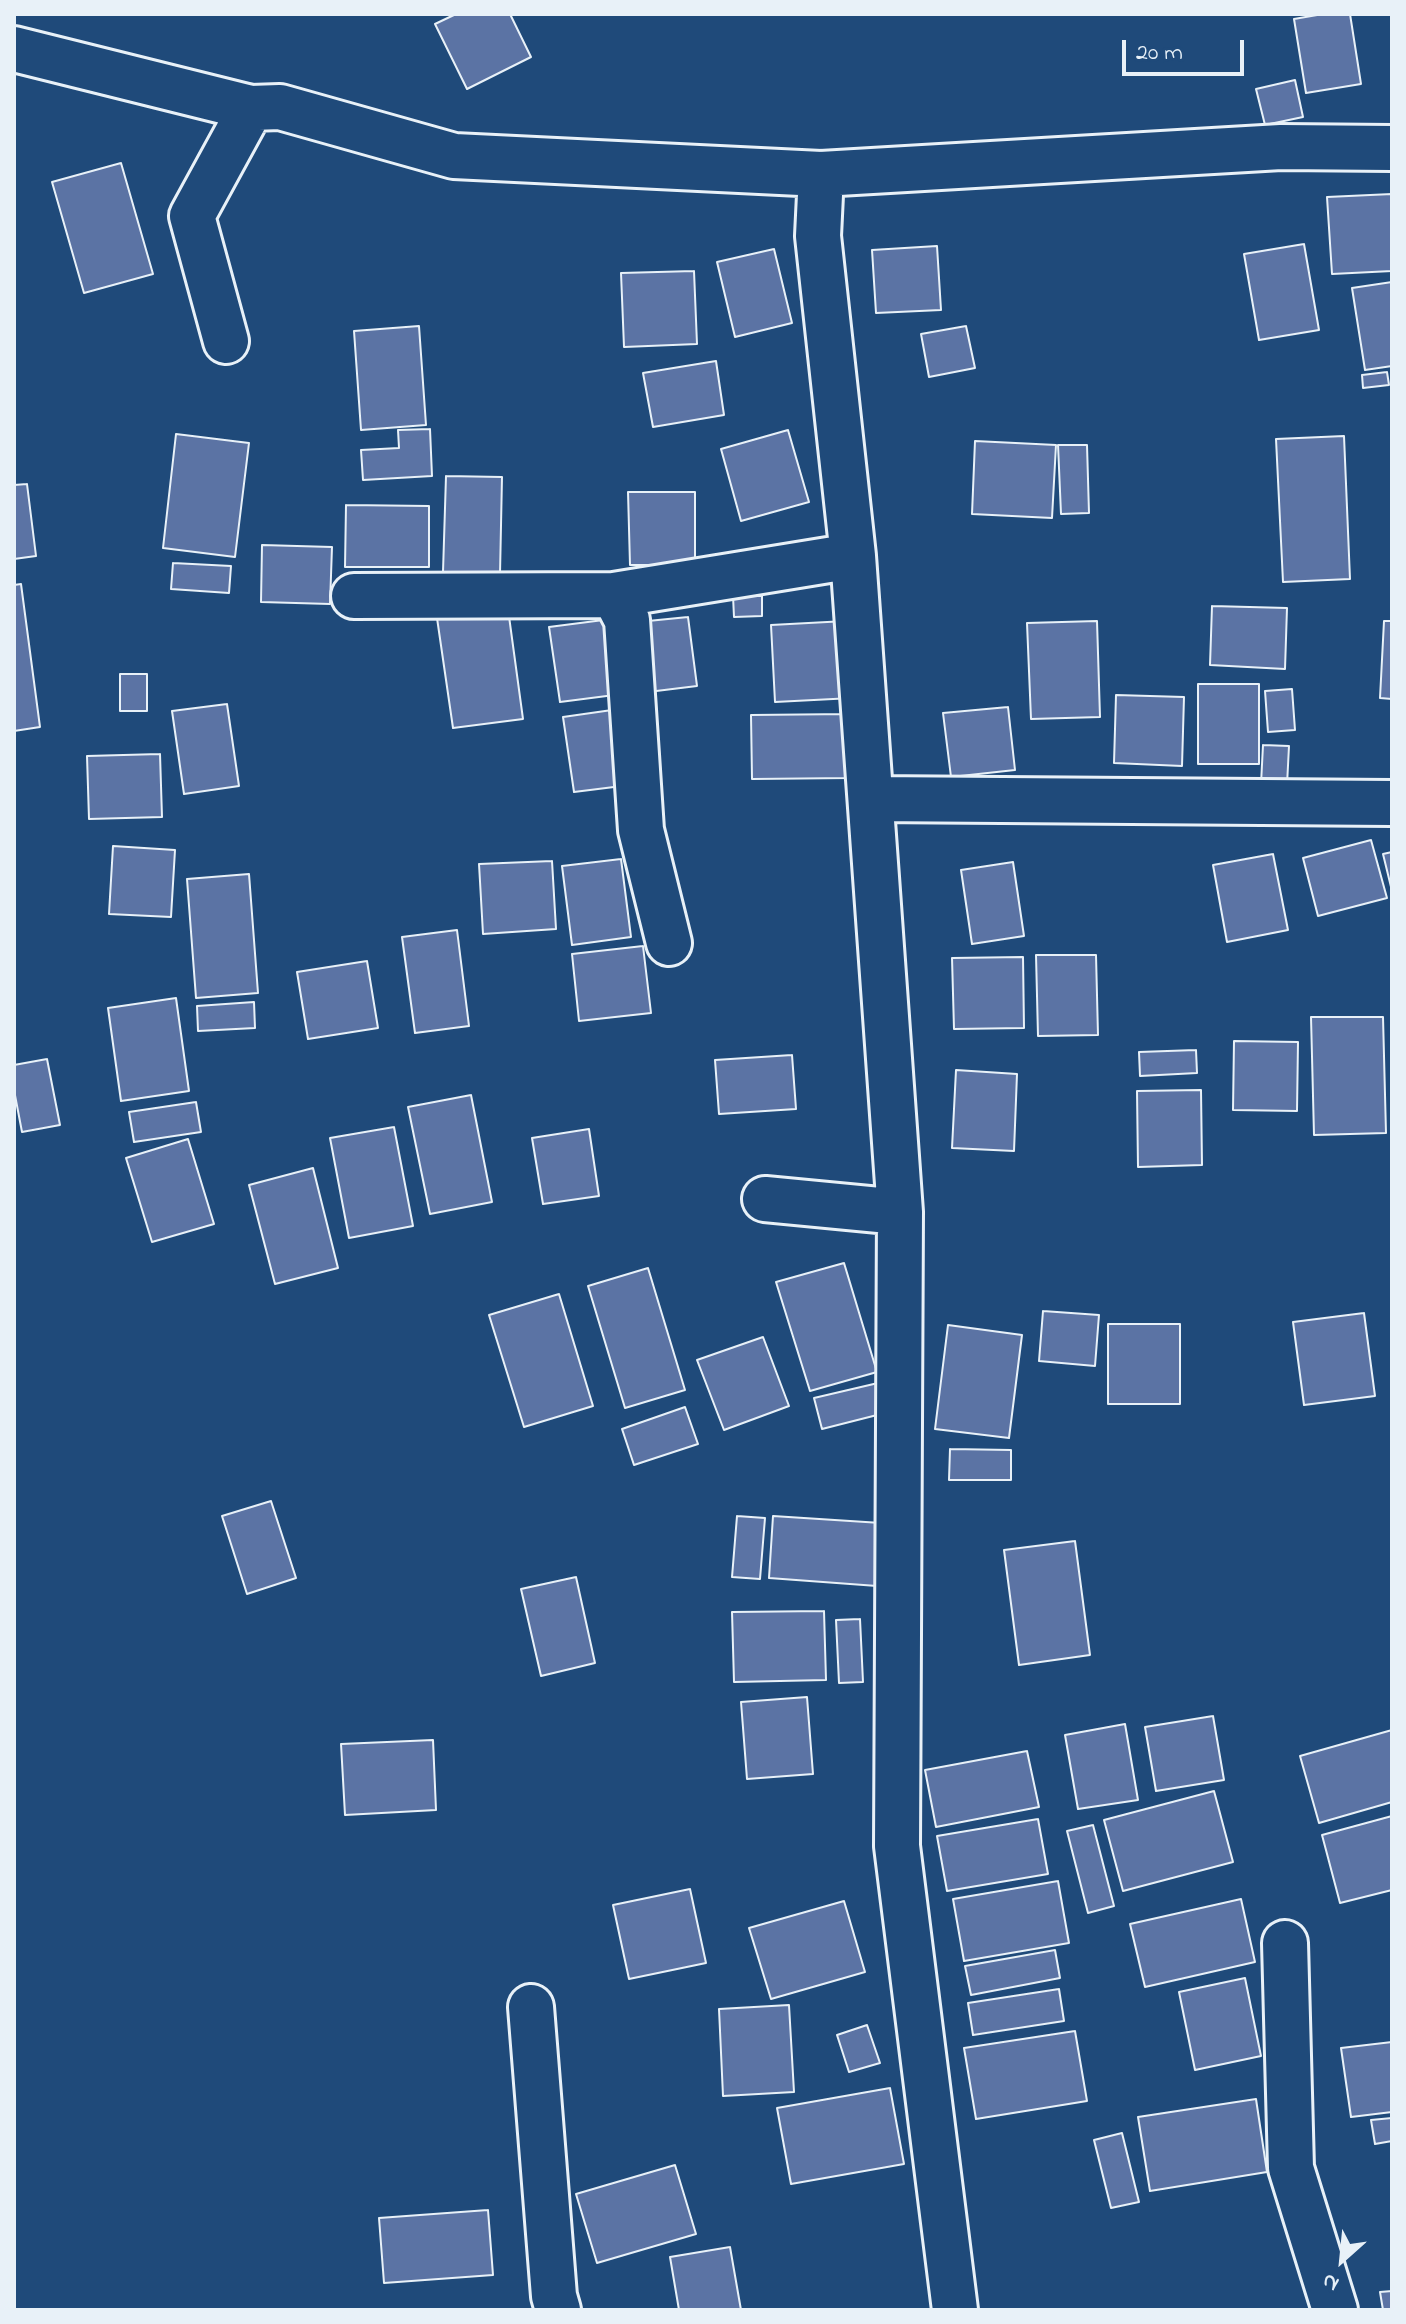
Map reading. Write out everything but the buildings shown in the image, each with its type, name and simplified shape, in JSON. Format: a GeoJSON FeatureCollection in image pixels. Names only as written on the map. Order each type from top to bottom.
{"type":"FeatureCollection","features":[{"type":"Feature","properties":{"kind":"street"},"geometry":{"type":"LineString","coordinates":[[14,49],[251,108],[280,107],[454,156],[821,174],[1281,147],[1392,148]]}},
{"type":"Feature","properties":{"kind":"street"},"geometry":{"type":"LineString","coordinates":[[226,341],[192,216],[251,108]]}},
{"type":"Feature","properties":{"kind":"street"},"geometry":{"type":"LineString","coordinates":[[821,174],[818,236],[853,556],[900,1212],[897,1846],[955,2310]]}},
{"type":"Feature","properties":{"kind":"street"},"geometry":{"type":"LineString","coordinates":[[354,596],[614,595],[853,556]]}},
{"type":"Feature","properties":{"kind":"street"},"geometry":{"type":"LineString","coordinates":[[614,595],[627,620],[641,830],[669,943]]}},
{"type":"Feature","properties":{"kind":"street"},"geometry":{"type":"LineString","coordinates":[[872,799],[1392,803]]}},
{"type":"Feature","properties":{"kind":"street"},"geometry":{"type":"LineString","coordinates":[[765,1199],[900,1212]]}},
{"type":"Feature","properties":{"kind":"street"},"geometry":{"type":"LineString","coordinates":[[1285,1943],[1291,2168],[1335,2310]]}},
{"type":"Feature","properties":{"kind":"street"},"geometry":{"type":"LineString","coordinates":[[531,2007],[554,2296],[558,2310]]}}]}
